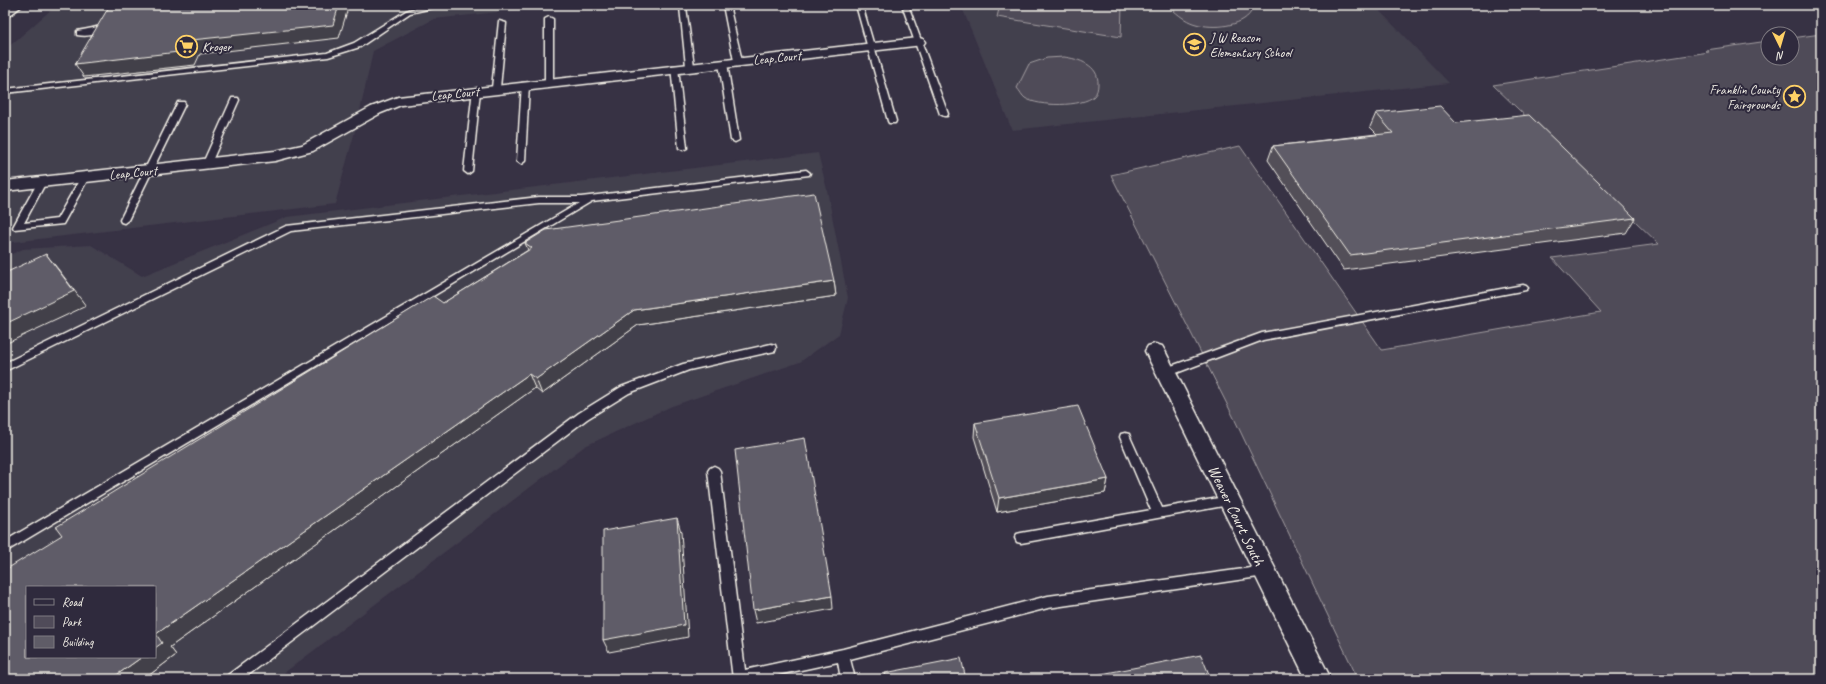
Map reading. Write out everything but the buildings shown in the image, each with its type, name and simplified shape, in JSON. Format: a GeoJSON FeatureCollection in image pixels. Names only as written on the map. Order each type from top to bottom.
{"type":"FeatureCollection","features":[{"type":"Feature","properties":{"kind":"street"},"geometry":{"type":"LineString","coordinates":[[5,12],[15,5]]}},
{"type":"Feature","properties":{"kind":"street","name":"Leap Court"},"geometry":{"type":"LineString","coordinates":[[5,186],[275,156],[307,148],[376,110],[398,101],[496,88],[723,62],[918,42]]}},
{"type":"Feature","properties":{"kind":"street","name":"Weaver Court South"},"geometry":{"type":"LineString","coordinates":[[1155,351],[1167,372],[1319,679]]}},
{"type":"Feature","properties":{"kind":"lane"},"geometry":{"type":"LineString","coordinates":[[80,33],[101,30],[109,25],[120,5]]}},
{"type":"Feature","properties":{"kind":"lane"},"geometry":{"type":"LineString","coordinates":[[5,91],[328,55],[357,45],[408,12],[426,7],[442,5]]}},
{"type":"Feature","properties":{"kind":"lane"},"geometry":{"type":"LineString","coordinates":[[726,5],[738,61]]}},
{"type":"Feature","properties":{"kind":"lane"},"geometry":{"type":"LineString","coordinates":[[859,5],[892,121]]}},
{"type":"Feature","properties":{"kind":"lane"},"geometry":{"type":"LineString","coordinates":[[905,5],[944,114]]}},
{"type":"Feature","properties":{"kind":"lane"},"geometry":{"type":"LineString","coordinates":[[683,7],[690,66]]}},
{"type":"Feature","properties":{"kind":"lane"},"geometry":{"type":"LineString","coordinates":[[549,19],[549,82]]}},
{"type":"Feature","properties":{"kind":"lane"},"geometry":{"type":"LineString","coordinates":[[496,88],[502,23]]}},
{"type":"Feature","properties":{"kind":"lane"},"geometry":{"type":"LineString","coordinates":[[723,62],[735,140]]}},
{"type":"Feature","properties":{"kind":"lane"},"geometry":{"type":"LineString","coordinates":[[674,68],[683,148]]}},
{"type":"Feature","properties":{"kind":"lane"},"geometry":{"type":"LineString","coordinates":[[521,161],[525,85]]}},
{"type":"Feature","properties":{"kind":"lane"},"geometry":{"type":"LineString","coordinates":[[468,171],[476,91]]}},
{"type":"Feature","properties":{"kind":"lane"},"geometry":{"type":"LineString","coordinates":[[207,163],[235,100]]}},
{"type":"Feature","properties":{"kind":"lane"},"geometry":{"type":"LineString","coordinates":[[124,220],[181,104]]}},
{"type":"Feature","properties":{"kind":"lane"},"geometry":{"type":"LineString","coordinates":[[5,367],[289,228],[539,200],[591,198],[806,173]]}},
{"type":"Feature","properties":{"kind":"lane"},"geometry":{"type":"LineString","coordinates":[[42,182],[16,227],[60,222],[85,177]]}},
{"type":"Feature","properties":{"kind":"lane"},"geometry":{"type":"LineString","coordinates":[[5,547],[591,198]]}},
{"type":"Feature","properties":{"kind":"lane"},"geometry":{"type":"LineString","coordinates":[[1167,372],[1262,337],[1523,288]]}},
{"type":"Feature","properties":{"kind":"lane"},"geometry":{"type":"LineString","coordinates":[[233,679],[583,416],[625,390],[687,367],[771,348]]}},
{"type":"Feature","properties":{"kind":"lane"},"geometry":{"type":"LineString","coordinates":[[1125,438],[1159,514]]}},
{"type":"Feature","properties":{"kind":"lane"},"geometry":{"type":"LineString","coordinates":[[714,471],[739,677],[843,655],[1048,602],[1265,571]]}},
{"type":"Feature","properties":{"kind":"lane"},"geometry":{"type":"LineString","coordinates":[[1021,538],[1230,501]]}},
{"type":"Feature","properties":{"kind":"lane"},"geometry":{"type":"LineString","coordinates":[[843,655],[848,679]]}},
{"type":"Feature","properties":{"kind":"shaded area"},"geometry":{"type":"Polygon","coordinates":[[[59,5],[563,5],[434,19],[373,51],[358,120],[335,204],[5,243],[5,50],[52,9],[59,5]]]}},
{"type":"Feature","properties":{"kind":"shaded area","name":"J W Reason Elementary School"},"geometry":{"type":"Polygon","coordinates":[[[961,5],[1374,5],[1449,83],[1012,130],[961,5]]]}},
{"type":"Feature","properties":{"kind":"shaded area"},"geometry":{"type":"Polygon","coordinates":[[[818,153],[827,190],[848,298],[839,334],[800,362],[672,406],[585,446],[276,679],[5,679],[5,257],[23,249],[91,245],[142,276],[287,217],[818,153]]]}},
{"type":"Feature","properties":{"kind":"green space"},"geometry":{"type":"Polygon","coordinates":[[[1000,5],[1122,5],[1121,37],[997,17],[1000,5]]]}},
{"type":"Feature","properties":{"kind":"green space"},"geometry":{"type":"Polygon","coordinates":[[[1175,5],[1249,5],[1251,12],[1247,17],[1234,24],[1226,26],[1203,26],[1190,22],[1174,11],[1175,5]]]}},
{"type":"Feature","properties":{"kind":"green space"},"geometry":{"type":"Polygon","coordinates":[[[1821,34],[1821,679],[1358,679],[1233,416],[1111,175],[1240,146],[1382,350],[1601,312],[1552,258],[1659,244],[1493,85],[1709,52],[1706,50],[1760,42],[1760,66],[1800,66],[1800,37],[1821,34]]]}},
{"type":"Feature","properties":{"kind":"green space"},"geometry":{"type":"Polygon","coordinates":[[[1064,57],[1082,61],[1092,68],[1097,77],[1098,86],[1097,92],[1094,96],[1088,100],[1071,104],[1040,103],[1031,101],[1024,97],[1017,88],[1029,64],[1047,58],[1064,57]]]}},
{"type":"Feature","properties":{"kind":"place","name":"J W Reason Elementary School"},"geometry":{"type":"Point","coordinates":[1194,44]}},
{"type":"Feature","properties":{"kind":"place","name":"Kroger"},"geometry":{"type":"Point","coordinates":[186,46]}},
{"type":"Feature","properties":{"kind":"place","name":"Franklin County Fairgrounds"},"geometry":{"type":"Point","coordinates":[1795,96]}}]}
